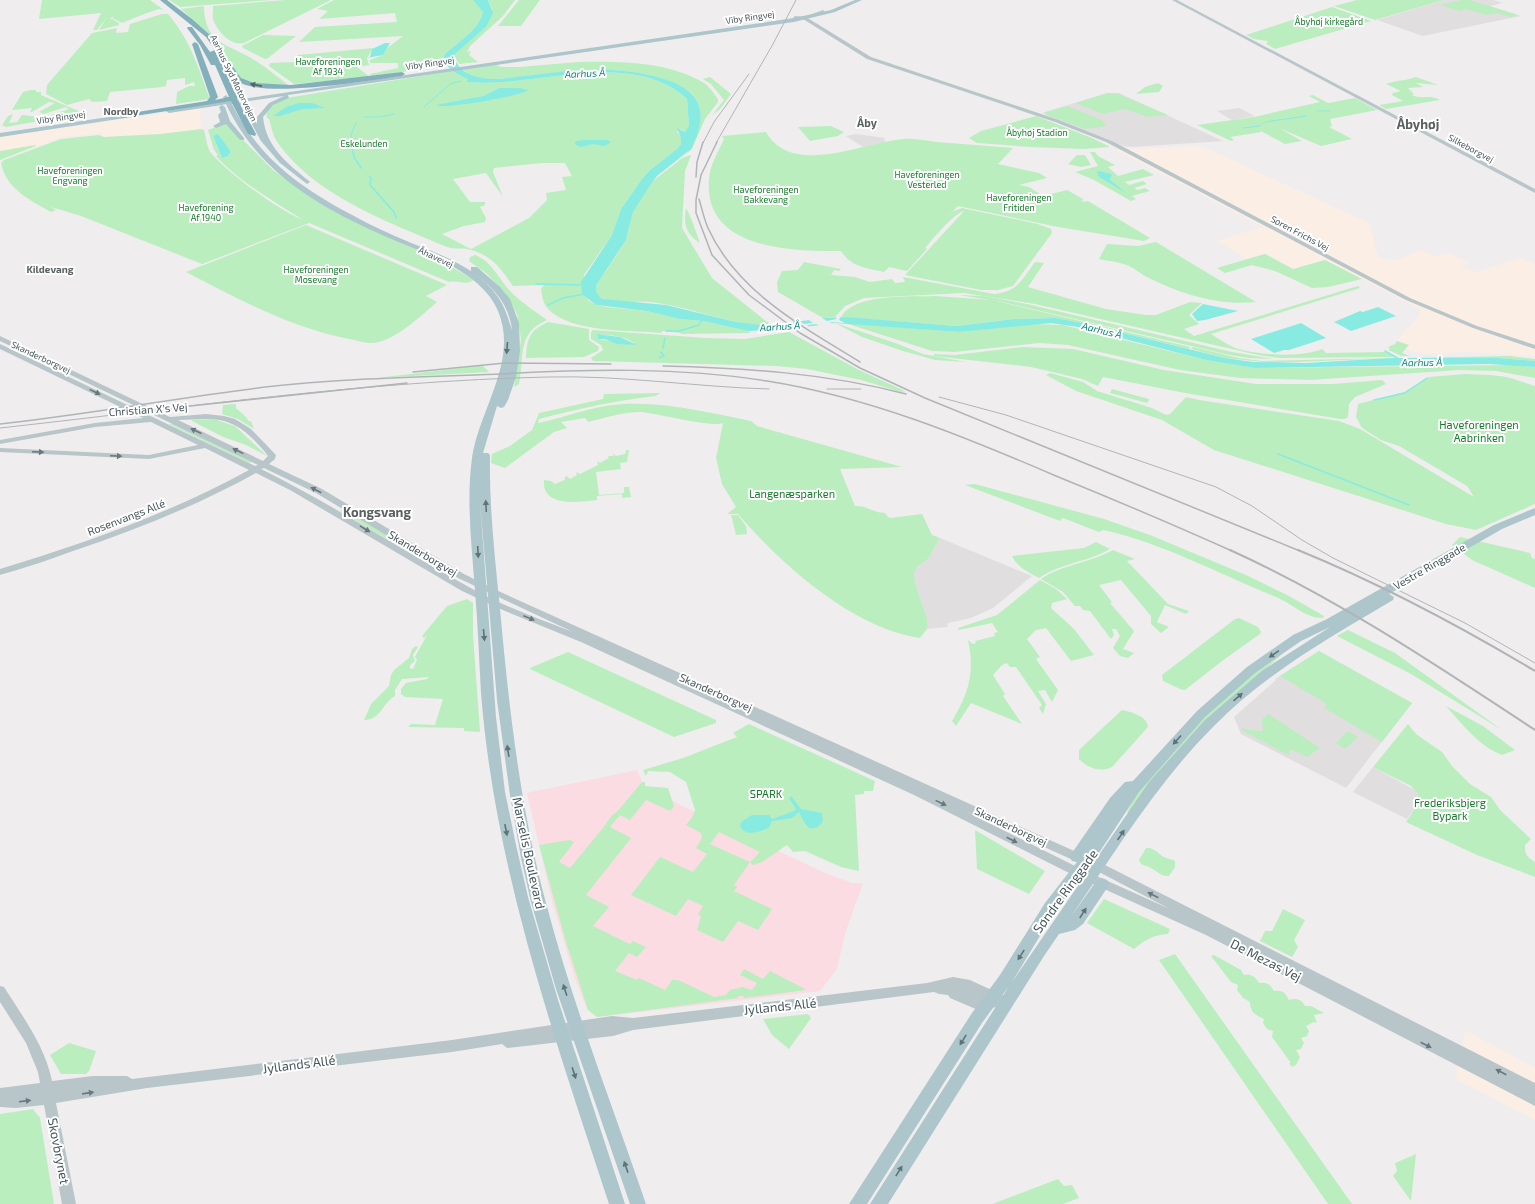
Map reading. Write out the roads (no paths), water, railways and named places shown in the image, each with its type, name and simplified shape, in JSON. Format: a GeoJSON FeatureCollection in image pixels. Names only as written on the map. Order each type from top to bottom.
{"type":"FeatureCollection","features":[{"type":"Feature","properties":{"kind":"highway","name":"Aarhus Syd Motorvejen"},"geometry":{"type":"LineString","coordinates":[[155,0],[180,15],[191,29],[203,46],[229,101]]}},
{"type":"Feature","properties":{"kind":"highway","name":"Aarhus Syd Motorvejen"},"geometry":{"type":"LineString","coordinates":[[163,0],[197,28],[213,51],[241,116],[252,134]]}},
{"type":"Feature","properties":{"kind":"highway"},"geometry":{"type":"LineString","coordinates":[[180,15],[201,29],[241,80],[256,85],[298,91],[402,74]]}},
{"type":"Feature","properties":{"kind":"highway"},"geometry":{"type":"LineString","coordinates":[[180,15],[199,51],[214,98],[229,101]]}},
{"type":"Feature","properties":{"kind":"highway"},"geometry":{"type":"LineString","coordinates":[[125,116],[229,101],[239,92],[220,52]]}},
{"type":"Feature","properties":{"kind":"main road","name":"Viby Ringvej"},"geometry":{"type":"LineString","coordinates":[[800,18],[853,0]]}},
{"type":"Feature","properties":{"kind":"main road","name":"Viby Ringvej"},"geometry":{"type":"LineString","coordinates":[[0,133],[800,18],[833,11],[859,0]]}},
{"type":"Feature","properties":{"kind":"main road","name":"Viby Ringvej"},"geometry":{"type":"LineString","coordinates":[[402,74],[448,69]]}},
{"type":"Feature","properties":{"kind":"main road"},"geometry":{"type":"LineString","coordinates":[[269,146],[260,125],[262,113],[271,104],[298,91]]}},
{"type":"Feature","properties":{"kind":"main road","name":"Viby Ringvej"},"geometry":{"type":"LineString","coordinates":[[0,133],[217,105],[229,101]]}},
{"type":"Feature","properties":{"kind":"main road"},"geometry":{"type":"LineString","coordinates":[[216,126],[224,123],[221,115],[229,101]]}},
{"type":"Feature","properties":{"kind":"main road"},"geometry":{"type":"LineString","coordinates":[[229,101],[245,107],[259,134],[282,162],[315,188],[317,192]]}},
{"type":"Feature","properties":{"kind":"main road"},"geometry":{"type":"LineString","coordinates":[[229,101],[236,119],[248,138],[264,157],[283,174],[330,206],[389,236],[456,261]]}},
{"type":"Feature","properties":{"kind":"main road"},"geometry":{"type":"LineString","coordinates":[[229,101],[232,129],[279,174],[283,174]]}},
{"type":"Feature","properties":{"kind":"main road","name":"Åhavevej"},"geometry":{"type":"LineString","coordinates":[[252,134],[267,152],[286,169],[317,192],[373,224],[456,261],[481,274],[498,289],[510,305],[517,325],[517,349],[508,389],[491,426],[480,488]]}},
{"type":"Feature","properties":{"kind":"main road","name":"Åhavevej"},"geometry":{"type":"LineString","coordinates":[[456,261],[489,291],[500,306],[506,326],[508,342],[504,371],[497,398],[483,427],[477,456],[480,488]]}},
{"type":"Feature","properties":{"kind":"main road","name":"Marselis Boulevard"},"geometry":{"type":"LineString","coordinates":[[480,488],[480,591],[494,757],[499,792],[521,899],[534,946],[617,1204]]}},
{"type":"Feature","properties":{"kind":"main road","name":"Marselis Boulevard"},"geometry":{"type":"LineString","coordinates":[[480,488],[493,597],[505,722],[514,789],[528,859],[539,905],[579,1030],[638,1204]]}},
{"type":"Feature","properties":{"kind":"main road","name":"Vestre Ringgade"},"geometry":{"type":"LineString","coordinates":[[1328,628],[1535,511]]}},
{"type":"Feature","properties":{"kind":"main road","name":"Vestre Ringgade"},"geometry":{"type":"LineString","coordinates":[[1502,529],[1535,517]]}},
{"type":"Feature","properties":{"kind":"main road","name":"Søndre Ringgade"},"geometry":{"type":"LineString","coordinates":[[878,1204],[1050,907],[1134,789],[1201,714],[1234,684],[1251,670],[1298,638],[1328,628]]}},
{"type":"Feature","properties":{"kind":"main road","name":"Søndre Ringgade"},"geometry":{"type":"LineString","coordinates":[[857,1204],[977,1018],[994,1002],[1055,929],[1070,926],[1078,920],[1096,881],[1099,867],[1154,785],[1209,723],[1267,673],[1328,628]]}},
{"type":"Feature","properties":{"kind":"street","name":"Silkeborgvej"},"geometry":{"type":"LineString","coordinates":[[1174,0],[1535,191]]}},
{"type":"Feature","properties":{"kind":"street","name":"Søren Frichs Vej"},"geometry":{"type":"LineString","coordinates":[[800,18],[814,25],[865,57],[1057,121],[1108,142],[1408,299],[1459,320],[1535,347]]}},
{"type":"Feature","properties":{"kind":"street","name":"Søren Frichs Vej"},"geometry":{"type":"LineString","coordinates":[[1459,320],[1535,344]]}},
{"type":"Feature","properties":{"kind":"street","name":"Skanderborgvej"},"geometry":{"type":"LineString","coordinates":[[0,338],[263,464],[340,503],[480,591]]}},
{"type":"Feature","properties":{"kind":"street","name":"Skanderborgvej"},"geometry":{"type":"LineString","coordinates":[[0,346],[254,469],[332,509],[421,563],[1080,863]]}},
{"type":"Feature","properties":{"kind":"street","name":"Skanderborgvej"},"geometry":{"type":"LineString","coordinates":[[71,380],[81,376]]}},
{"type":"Feature","properties":{"kind":"street","name":"Christian X's Vej"},"geometry":{"type":"LineString","coordinates":[[0,442],[107,423],[198,416],[220,417],[240,424],[272,455],[271,459],[263,464]]}},
{"type":"Feature","properties":{"kind":"street"},"geometry":{"type":"LineString","coordinates":[[0,450],[149,457],[198,446],[207,446]]}},
{"type":"Feature","properties":{"kind":"street","name":"Rosenvangs Allé"},"geometry":{"type":"LineString","coordinates":[[0,572],[54,556],[163,516],[263,464]]}},
{"type":"Feature","properties":{"kind":"street"},"geometry":{"type":"LineString","coordinates":[[332,509],[340,503]]}},
{"type":"Feature","properties":{"kind":"street","name":"Skanderborgvej"},"geometry":{"type":"LineString","coordinates":[[493,597],[918,792],[1080,863],[1099,867]]}},
{"type":"Feature","properties":{"kind":"street"},"geometry":{"type":"LineString","coordinates":[[499,792],[514,789]]}},
{"type":"Feature","properties":{"kind":"street","name":"De Mezas Vej"},"geometry":{"type":"LineString","coordinates":[[1080,863],[1096,881],[1222,937],[1452,1052]]}},
{"type":"Feature","properties":{"kind":"street","name":"De Mezas Vej"},"geometry":{"type":"LineString","coordinates":[[1099,867],[1452,1052]]}},
{"type":"Feature","properties":{"kind":"street","name":"Jyllands Allé"},"geometry":{"type":"LineString","coordinates":[[0,1094],[91,1093],[147,1082],[579,1030],[613,1030],[633,1024],[927,988],[994,1002]]}},
{"type":"Feature","properties":{"kind":"street","name":"Skovbrynet"},"geometry":{"type":"LineString","coordinates":[[0,991],[31,1040],[44,1072],[69,1204]]}},
{"type":"Feature","properties":{"kind":"street"},"geometry":{"type":"LineString","coordinates":[[1452,1052],[1535,1090]]}},
{"type":"Feature","properties":{"kind":"street"},"geometry":{"type":"LineString","coordinates":[[1452,1052],[1535,1100]]}},
{"type":"Feature","properties":{"kind":"street","name":"Jyllands Allé"},"geometry":{"type":"LineString","coordinates":[[0,1101],[16,1102],[48,1093]]}},
{"type":"Feature","properties":{"kind":"water","name":"Aarhus Å"},"geometry":{"type":"Polygon","coordinates":[[[473,0],[488,0],[493,13],[486,27],[454,55],[456,62],[460,67],[476,77],[496,79],[580,70],[621,71],[664,79],[677,84],[687,90],[699,105],[701,114],[700,125],[691,149],[657,176],[633,212],[626,240],[597,284],[597,293],[603,299],[666,305],[736,322],[768,326],[823,318],[846,317],[956,326],[1014,319],[1056,318],[1083,323],[1225,358],[1253,362],[1306,363],[1391,358],[1498,358],[1535,361],[1535,367],[1489,364],[1255,368],[1206,360],[1078,327],[1051,323],[959,332],[835,323],[789,329],[748,331],[703,321],[679,319],[647,311],[596,305],[582,294],[581,282],[612,235],[621,209],[642,179],[650,170],[677,149],[681,144],[681,138],[677,128],[685,132],[689,126],[687,99],[664,84],[638,75],[610,73],[581,74],[494,83],[467,82],[468,79],[450,69],[443,59],[445,54],[473,30],[481,18],[483,12],[473,0]]]}},
{"type":"Feature","properties":{"kind":"water"},"geometry":{"type":"Polygon","coordinates":[[[385,43],[390,43],[383,55],[367,58],[370,57],[372,49],[385,43]]]}},
{"type":"Feature","properties":{"kind":"water"},"geometry":{"type":"Polygon","coordinates":[[[499,88],[520,88],[528,90],[512,96],[483,102],[453,106],[436,105],[483,96],[499,88]]]}},
{"type":"Feature","properties":{"kind":"water"},"geometry":{"type":"Polygon","coordinates":[[[299,103],[312,103],[325,108],[302,109],[280,116],[273,116],[286,107],[299,103]]]}},
{"type":"Feature","properties":{"kind":"water"},"geometry":{"type":"Polygon","coordinates":[[[218,134],[231,152],[228,156],[222,158],[213,136],[218,134]]]}},
{"type":"Feature","properties":{"kind":"water"},"geometry":{"type":"Polygon","coordinates":[[[607,140],[611,142],[605,146],[593,144],[580,147],[575,144],[576,141],[607,140]]]}},
{"type":"Feature","properties":{"kind":"water"},"geometry":{"type":"Polygon","coordinates":[[[1099,171],[1111,174],[1112,176],[1109,179],[1126,193],[1098,176],[1097,172],[1099,171]]]}},
{"type":"Feature","properties":{"kind":"water"},"geometry":{"type":"Polygon","coordinates":[[[1203,304],[1238,311],[1197,321],[1192,314],[1203,304]]]}},
{"type":"Feature","properties":{"kind":"water"},"geometry":{"type":"Polygon","coordinates":[[[1378,307],[1396,316],[1351,331],[1334,322],[1360,311],[1363,312],[1378,307]]]}},
{"type":"Feature","properties":{"kind":"water"},"geometry":{"type":"Polygon","coordinates":[[[1301,323],[1326,338],[1289,350],[1274,353],[1251,339],[1301,323]]]}},
{"type":"Feature","properties":{"kind":"water"},"geometry":{"type":"Polygon","coordinates":[[[597,334],[620,337],[637,345],[617,344],[605,339],[598,339],[597,334]]]}},
{"type":"Feature","properties":{"kind":"water"},"geometry":{"type":"Polygon","coordinates":[[[791,796],[801,809],[822,813],[823,821],[820,825],[815,828],[809,828],[799,812],[792,818],[772,821],[769,828],[753,833],[746,832],[740,826],[741,822],[752,815],[769,815],[772,819],[794,811],[796,809],[789,798],[791,796]]]}},
{"type":"Feature","properties":{"kind":"waterway"},"geometry":{"type":"LineString","coordinates":[[424,107],[450,84],[461,81]]}},
{"type":"Feature","properties":{"kind":"waterway"},"geometry":{"type":"LineString","coordinates":[[1317,111],[1330,111]]}},
{"type":"Feature","properties":{"kind":"waterway"},"geometry":{"type":"LineString","coordinates":[[364,117],[380,117],[394,114]]}},
{"type":"Feature","properties":{"kind":"waterway"},"geometry":{"type":"LineString","coordinates":[[1265,122],[1306,116]]}},
{"type":"Feature","properties":{"kind":"waterway"},"geometry":{"type":"LineString","coordinates":[[351,142],[351,135],[356,123]]}},
{"type":"Feature","properties":{"kind":"waterway"},"geometry":{"type":"LineString","coordinates":[[1243,128],[1259,126],[1263,123]]}},
{"type":"Feature","properties":{"kind":"waterway"},"geometry":{"type":"LineString","coordinates":[[351,142],[354,157],[361,168]]}},
{"type":"Feature","properties":{"kind":"waterway"},"geometry":{"type":"LineString","coordinates":[[369,176],[371,178],[370,185],[394,212],[396,218]]}},
{"type":"Feature","properties":{"kind":"waterway"},"geometry":{"type":"LineString","coordinates":[[536,284],[582,285]]}},
{"type":"Feature","properties":{"kind":"waterway"},"geometry":{"type":"LineString","coordinates":[[548,305],[563,298],[585,294]]}},
{"type":"Feature","properties":{"kind":"waterway"},"geometry":{"type":"LineString","coordinates":[[666,331],[679,331],[699,325],[701,321]]}},
{"type":"Feature","properties":{"kind":"waterway"},"geometry":{"type":"LineString","coordinates":[[663,348],[665,338]]}},
{"type":"Feature","properties":{"kind":"waterway","name":"Aarhus Å"},"geometry":{"type":"LineString","coordinates":[[1385,351],[1399,359]]}},
{"type":"Feature","properties":{"kind":"waterway"},"geometry":{"type":"LineString","coordinates":[[659,358],[664,356],[661,352]]}},
{"type":"Feature","properties":{"kind":"waterway"},"geometry":{"type":"LineString","coordinates":[[1374,400],[1405,393],[1427,378]]}},
{"type":"Feature","properties":{"kind":"waterway"},"geometry":{"type":"LineString","coordinates":[[1278,454],[1409,505]]}},
{"type":"Feature","properties":{"kind":"tram line"},"geometry":{"type":"LineString","coordinates":[[0,428],[274,396],[411,384],[479,380],[576,377],[631,379],[769,389]]}},
{"type":"Feature","properties":{"kind":"tram line"},"geometry":{"type":"LineString","coordinates":[[827,389],[861,389]]}},
{"type":"Feature","properties":{"kind":"tram line"},"geometry":{"type":"LineString","coordinates":[[939,397],[1006,415],[1216,487],[1252,506],[1302,540],[1333,558],[1465,623],[1535,663]]}},
{"type":"Feature","properties":{"kind":"railway"},"geometry":{"type":"LineString","coordinates":[[716,143],[773,44],[796,0]]}},
{"type":"Feature","properties":{"kind":"railway"},"geometry":{"type":"LineString","coordinates":[[703,143],[714,122],[749,74]]}},
{"type":"Feature","properties":{"kind":"railway"},"geometry":{"type":"LineString","coordinates":[[696,177],[697,162],[703,142]]}},
{"type":"Feature","properties":{"kind":"railway"},"geometry":{"type":"LineString","coordinates":[[717,142],[701,175],[696,200],[696,213],[712,255],[749,295],[800,333],[860,368],[925,398],[1300,551]]}},
{"type":"Feature","properties":{"kind":"railway"},"geometry":{"type":"LineString","coordinates":[[699,199],[708,228],[721,251],[736,271],[774,306],[816,335],[860,362]]}},
{"type":"Feature","properties":{"kind":"railway"},"geometry":{"type":"LineString","coordinates":[[413,372],[505,363],[611,364]]}},
{"type":"Feature","properties":{"kind":"railway"},"geometry":{"type":"LineString","coordinates":[[663,366],[755,370],[816,376],[906,394]]}},
{"type":"Feature","properties":{"kind":"railway"},"geometry":{"type":"LineString","coordinates":[[0,424],[66,416],[265,387],[382,378],[600,370],[667,371],[734,376],[805,388],[842,397],[914,420],[1021,461],[1232,551]]}},
{"type":"Feature","properties":{"kind":"railway"},"geometry":{"type":"LineString","coordinates":[[162,409],[407,383]]}},
{"type":"Feature","properties":{"kind":"railway"},"geometry":{"type":"LineString","coordinates":[[1230,550],[1270,569],[1348,611],[1423,657],[1535,730]]}},
{"type":"Feature","properties":{"kind":"railway"},"geometry":{"type":"LineString","coordinates":[[1298,550],[1329,563],[1419,606],[1477,637],[1535,671]]}},
{"type":"Feature","properties":{"kind":"district","name":"Nordby"},"geometry":{"type":"Point","coordinates":[121,111]}},
{"type":"Feature","properties":{"kind":"district","name":"Åby"},"geometry":{"type":"Point","coordinates":[867,122]}},
{"type":"Feature","properties":{"kind":"district","name":"Åbyhøj"},"geometry":{"type":"Point","coordinates":[1418,124]}},
{"type":"Feature","properties":{"kind":"district","name":"Kildevang"},"geometry":{"type":"Point","coordinates":[50,269]}},
{"type":"Feature","properties":{"kind":"district","name":"Kongsvang"},"geometry":{"type":"Point","coordinates":[377,512]}},
{"type":"Feature","properties":{"kind":"park label","name":"Åbyhøj kirkegård"},"geometry":{"type":"Point","coordinates":[1329,21]}},
{"type":"Feature","properties":{"kind":"park label","name":"Haveforeningen Af 1934"},"geometry":{"type":"Point","coordinates":[328,66]}},
{"type":"Feature","properties":{"kind":"park label","name":"Åbyhøj Stadion"},"geometry":{"type":"Point","coordinates":[1037,132]}},
{"type":"Feature","properties":{"kind":"park label","name":"Eskelunden"},"geometry":{"type":"Point","coordinates":[364,143]}},
{"type":"Feature","properties":{"kind":"park label","name":"Haveforeningen Engvang"},"geometry":{"type":"Point","coordinates":[70,176]}},
{"type":"Feature","properties":{"kind":"park label","name":"Haveforeningen Vesterled"},"geometry":{"type":"Point","coordinates":[927,180]}},
{"type":"Feature","properties":{"kind":"park label","name":"Haveforeningen Bakkevang"},"geometry":{"type":"Point","coordinates":[766,194]}},
{"type":"Feature","properties":{"kind":"park label","name":"Haveforeningen Fritiden"},"geometry":{"type":"Point","coordinates":[1019,202]}},
{"type":"Feature","properties":{"kind":"park label","name":"Haveforening Af 1940"},"geometry":{"type":"Point","coordinates":[206,212]}},
{"type":"Feature","properties":{"kind":"park label","name":"Haveforeningen Mosevang"},"geometry":{"type":"Point","coordinates":[316,274]}},
{"type":"Feature","properties":{"kind":"park label","name":"Haveforeningen Aabrinken"},"geometry":{"type":"Point","coordinates":[1479,430]}},
{"type":"Feature","properties":{"kind":"park label","name":"Langenæsparken"},"geometry":{"type":"Point","coordinates":[792,493]}},
{"type":"Feature","properties":{"kind":"park label","name":"SPARK"},"geometry":{"type":"Point","coordinates":[766,793]}},
{"type":"Feature","properties":{"kind":"park label","name":"Frederiksbjerg Bypark"},"geometry":{"type":"Point","coordinates":[1450,808]}}]}
